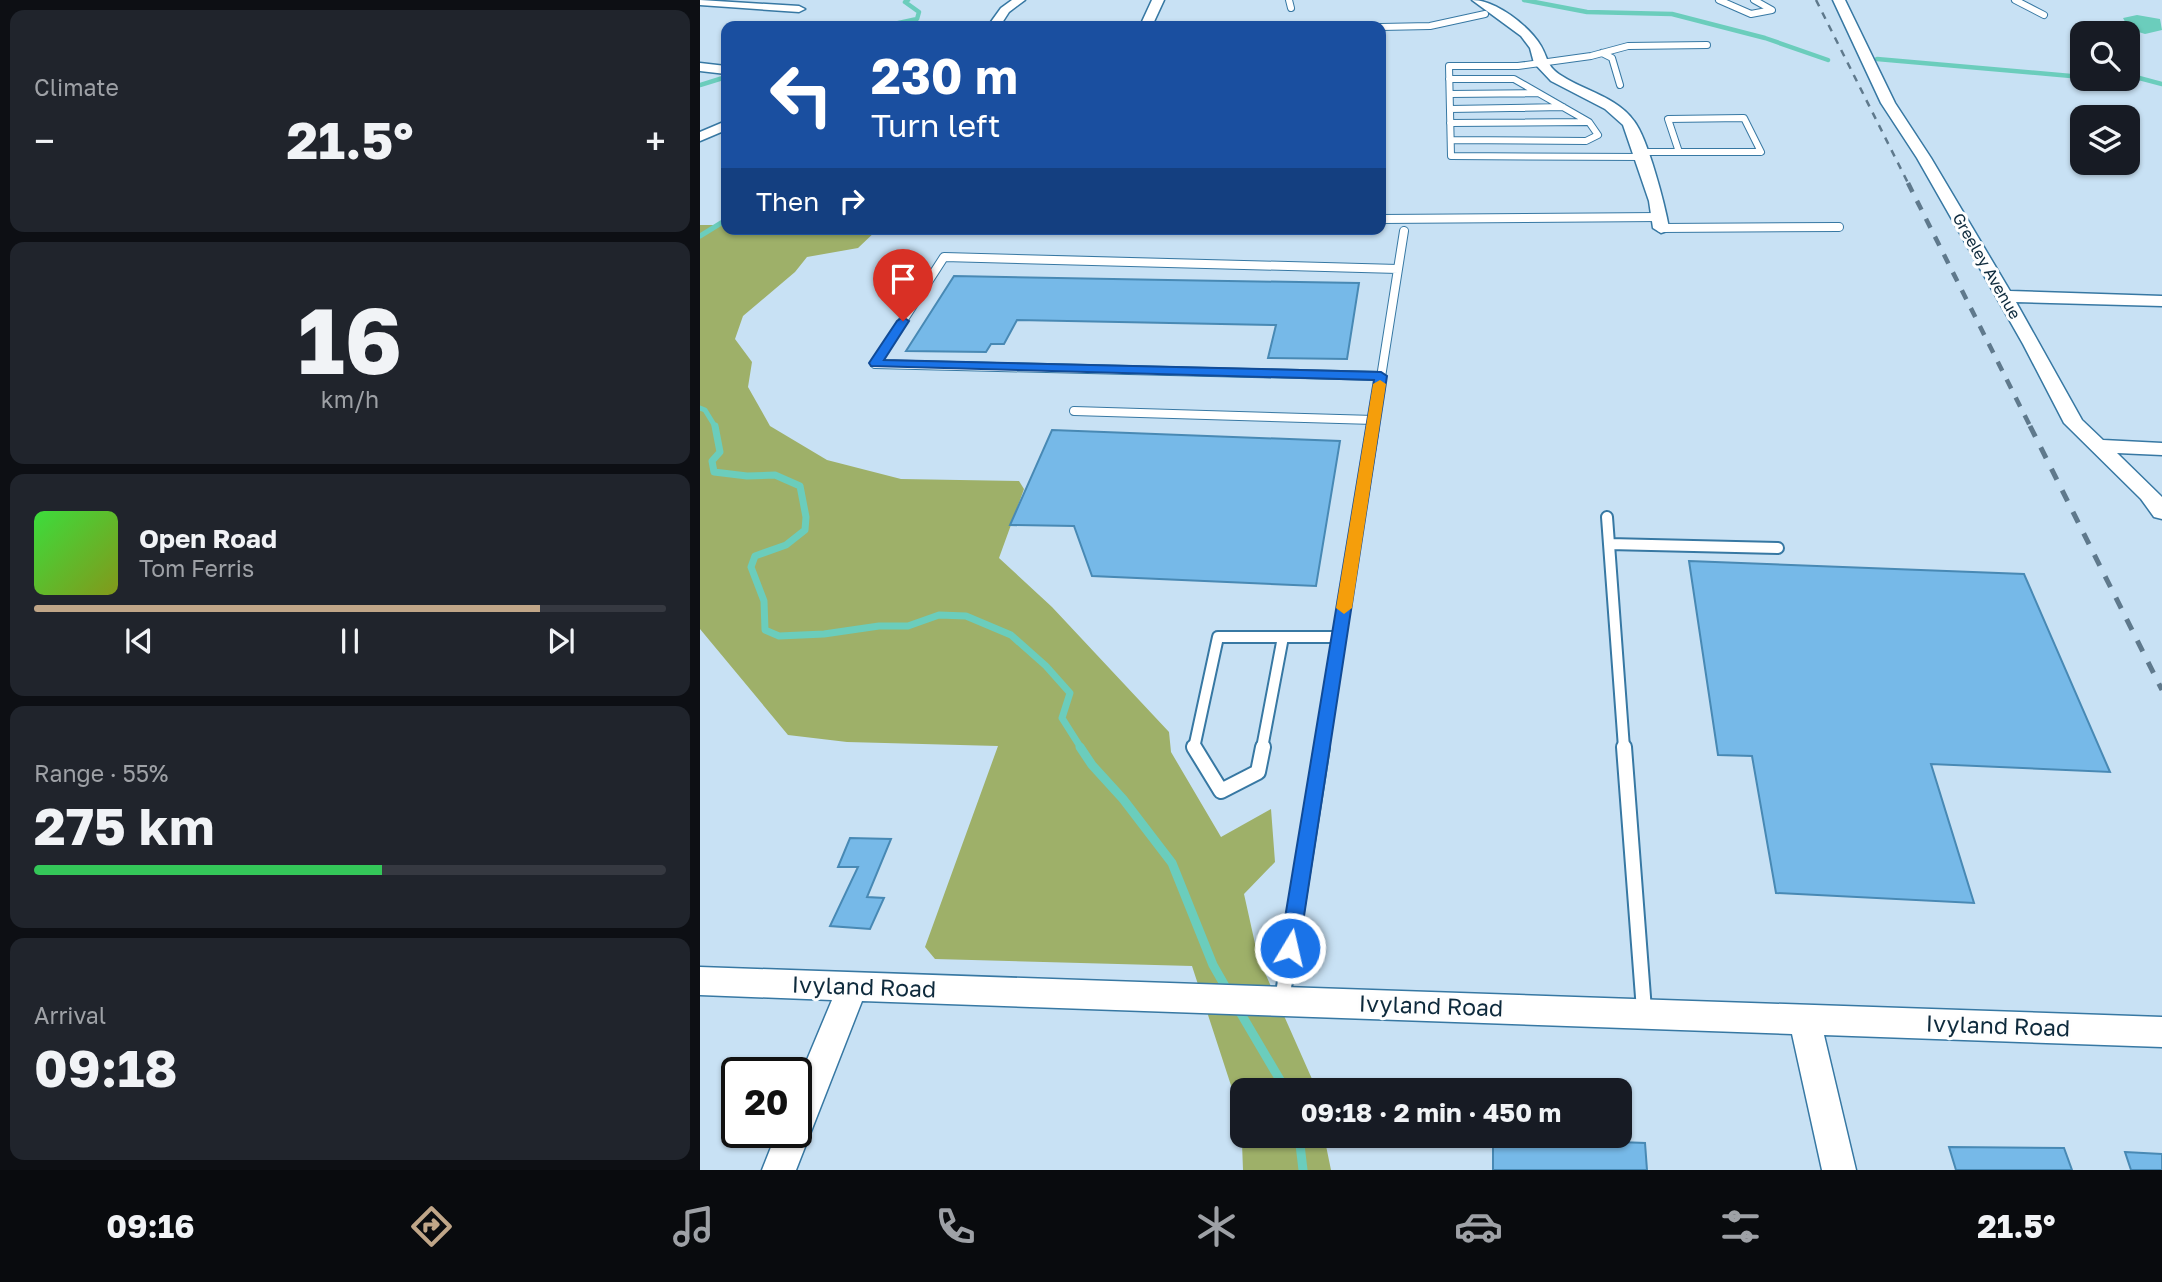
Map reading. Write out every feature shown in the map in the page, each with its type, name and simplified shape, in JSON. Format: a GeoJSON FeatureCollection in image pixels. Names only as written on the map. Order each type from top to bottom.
{"type":"FeatureCollection","features":[{"type":"Feature","properties":{"kind":"street"},"geometry":{"type":"LineString","coordinates":[[781,21],[811,0]]}},
{"type":"Feature","properties":{"kind":"street"},"geometry":{"type":"LineString","coordinates":[[997,21],[1005,10],[1019,0]]}},
{"type":"Feature","properties":{"kind":"street"},"geometry":{"type":"LineString","coordinates":[[1148,21],[1158,0]]}},
{"type":"Feature","properties":{"kind":"street","name":"Greeley Avenue"},"geometry":{"type":"LineString","coordinates":[[1839,0],[1888,103],[1924,158],[2074,423],[2148,494],[2162,512]]}},
{"type":"Feature","properties":{"kind":"street"},"geometry":{"type":"LineString","coordinates":[[700,2],[799,9]]}},
{"type":"Feature","properties":{"kind":"street"},"geometry":{"type":"LineString","coordinates":[[1472,2],[1485,14],[1512,23]]}},
{"type":"Feature","properties":{"kind":"street"},"geometry":{"type":"LineString","coordinates":[[1472,2],[1512,23],[1531,39],[1540,63],[1556,78],[1618,112],[1633,128],[1660,222]]}},
{"type":"Feature","properties":{"kind":"street"},"geometry":{"type":"LineString","coordinates":[[702,67],[721,57]]}},
{"type":"Feature","properties":{"kind":"street"},"geometry":{"type":"LineString","coordinates":[[702,67],[721,69]]}},
{"type":"Feature","properties":{"kind":"street"},"geometry":{"type":"LineString","coordinates":[[700,137],[721,127]]}},
{"type":"Feature","properties":{"kind":"street"},"geometry":{"type":"LineString","coordinates":[[2004,296],[2162,301]]}},
{"type":"Feature","properties":{"kind":"street"},"geometry":{"type":"LineString","coordinates":[[2098,446],[2162,449]]}},
{"type":"Feature","properties":{"kind":"street","name":"Ivyland Road"},"geometry":{"type":"LineString","coordinates":[[700,981],[2162,1032]]}},
{"type":"Feature","properties":{"kind":"street"},"geometry":{"type":"LineString","coordinates":[[812,1087],[853,986]]}},
{"type":"Feature","properties":{"kind":"street"},"geometry":{"type":"LineString","coordinates":[[1804,1019],[1839,1170]]}},
{"type":"Feature","properties":{"kind":"street"},"geometry":{"type":"LineString","coordinates":[[779,1170],[788,1148]]}},
{"type":"Feature","properties":{"kind":"lane"},"geometry":{"type":"LineString","coordinates":[[1289,0],[1291,8]]}},
{"type":"Feature","properties":{"kind":"lane"},"geometry":{"type":"LineString","coordinates":[[1719,0],[1743,13],[1765,14],[1772,10],[1754,0]]}},
{"type":"Feature","properties":{"kind":"lane"},"geometry":{"type":"LineString","coordinates":[[2015,0],[2044,15]]}},
{"type":"Feature","properties":{"kind":"lane"},"geometry":{"type":"LineString","coordinates":[[1386,27],[1430,26],[1485,14]]}},
{"type":"Feature","properties":{"kind":"lane"},"geometry":{"type":"LineString","coordinates":[[1679,152],[1668,119],[1744,118],[1760,152],[1451,156],[1449,66],[1518,66],[1628,46],[1707,45]]}},
{"type":"Feature","properties":{"kind":"lane"},"geometry":{"type":"LineString","coordinates":[[1602,52],[1612,58],[1620,85]]}},
{"type":"Feature","properties":{"kind":"lane"},"geometry":{"type":"LineString","coordinates":[[1449,79],[1514,79],[1589,122],[1598,135],[1586,141],[1451,140]]}},
{"type":"Feature","properties":{"kind":"lane"},"geometry":{"type":"LineString","coordinates":[[1450,94],[1538,93]]}},
{"type":"Feature","properties":{"kind":"lane"},"geometry":{"type":"LineString","coordinates":[[1450,109],[1564,107]]}},
{"type":"Feature","properties":{"kind":"lane"},"geometry":{"type":"LineString","coordinates":[[1450,123],[1589,122]]}},
{"type":"Feature","properties":{"kind":"lane"},"geometry":{"type":"LineString","coordinates":[[1386,219],[1839,227]]}},
{"type":"Feature","properties":{"kind":"lane"},"geometry":{"type":"LineString","coordinates":[[1282,1000],[1404,231]]}},
{"type":"Feature","properties":{"kind":"lane"},"geometry":{"type":"LineString","coordinates":[[1381,376],[875,363],[944,257],[1398,269]]}},
{"type":"Feature","properties":{"kind":"lane"},"geometry":{"type":"LineString","coordinates":[[1074,411],[1374,420]]}},
{"type":"Feature","properties":{"kind":"lane"},"geometry":{"type":"LineString","coordinates":[[1607,517],[1644,1013]]}},
{"type":"Feature","properties":{"kind":"lane"},"geometry":{"type":"LineString","coordinates":[[1609,544],[1778,548]]}},
{"type":"Feature","properties":{"kind":"lane"},"geometry":{"type":"LineString","coordinates":[[1283,637],[1258,772],[1221,791],[1194,748],[1218,637],[1283,637],[1340,637]]}},
{"type":"Feature","properties":{"kind":"shaded area"},"geometry":{"type":"Polygon","coordinates":[[[2137,15],[2160,19],[2162,30],[2145,34],[2140,32],[2140,21],[2125,21],[2123,18],[2137,15]]]}},
{"type":"Feature","properties":{"kind":"shaded area"},"geometry":{"type":"Polygon","coordinates":[[[700,225],[721,225],[721,235],[872,235],[858,248],[807,257],[795,272],[743,316],[735,339],[752,362],[748,387],[770,426],[827,460],[901,479],[1019,481],[1024,489],[999,558],[1052,607],[1169,732],[1171,752],[1221,837],[1271,809],[1275,862],[1244,894],[1258,957],[1312,1078],[1230,1078],[1230,1082],[1192,966],[935,959],[925,947],[998,746],[847,742],[788,735],[700,629],[700,225]]]}},
{"type":"Feature","properties":{"kind":"shaded area"},"geometry":{"type":"Polygon","coordinates":[[[1242,1148],[1326,1148],[1331,1170],[1243,1170],[1242,1148]]]}},
{"type":"Feature","properties":{"kind":"building"},"geometry":{"type":"Polygon","coordinates":[[[954,276],[1359,283],[1347,359],[1268,358],[1276,325],[1017,320],[1004,344],[991,344],[986,352],[906,351],[954,276]]]}},
{"type":"Feature","properties":{"kind":"building"},"geometry":{"type":"Polygon","coordinates":[[[1052,430],[1340,441],[1316,586],[1092,576],[1074,526],[1010,525],[1052,430]]]}},
{"type":"Feature","properties":{"kind":"building"},"geometry":{"type":"Polygon","coordinates":[[[1689,561],[2024,574],[2110,772],[1931,764],[1974,903],[1776,893],[1752,756],[1718,755],[1689,561]]]}},
{"type":"Feature","properties":{"kind":"building"},"geometry":{"type":"Polygon","coordinates":[[[850,838],[891,839],[867,897],[884,898],[870,929],[830,926],[858,867],[838,867],[850,838]]]}},
{"type":"Feature","properties":{"kind":"building"},"geometry":{"type":"Polygon","coordinates":[[[1632,1142],[1645,1143],[1647,1170],[1493,1170],[1493,1148],[1632,1148],[1632,1142]]]}},
{"type":"Feature","properties":{"kind":"building"},"geometry":{"type":"Polygon","coordinates":[[[1949,1147],[2064,1148],[2072,1170],[1956,1170],[1949,1147]]]}},
{"type":"Feature","properties":{"kind":"building"},"geometry":{"type":"Polygon","coordinates":[[[2125,1152],[2162,1154],[2162,1170],[2131,1170],[2125,1152]]]}},
{"type":"Feature","properties":{"kind":"waterway"},"geometry":{"type":"LineString","coordinates":[[908,0],[905,2],[919,12],[917,19],[908,21]]}},
{"type":"Feature","properties":{"kind":"waterway"},"geometry":{"type":"LineString","coordinates":[[1524,0],[1587,12],[1672,14],[1765,38],[1828,60]]}},
{"type":"Feature","properties":{"kind":"waterway"},"geometry":{"type":"LineString","coordinates":[[1877,59],[2070,76]]}},
{"type":"Feature","properties":{"kind":"waterway"},"geometry":{"type":"LineString","coordinates":[[2140,78],[2162,84]]}},
{"type":"Feature","properties":{"kind":"waterway"},"geometry":{"type":"LineString","coordinates":[[700,85],[721,79]]}},
{"type":"Feature","properties":{"kind":"waterway"},"geometry":{"type":"LineString","coordinates":[[700,236],[721,223]]}},
{"type":"Feature","properties":{"kind":"waterway"},"geometry":{"type":"LineString","coordinates":[[700,408],[705,410],[715,427]]}},
{"type":"Feature","properties":{"kind":"waterway"},"geometry":{"type":"LineString","coordinates":[[715,427],[720,452],[712,461],[714,472],[747,476],[775,475],[800,486],[806,517],[805,530],[786,545],[755,556],[751,567],[764,601],[765,630],[779,636],[824,634],[879,626],[908,626],[939,615],[966,616],[1011,635],[1046,666],[1070,693],[1062,718],[1081,748]]}},
{"type":"Feature","properties":{"kind":"waterway"},"geometry":{"type":"LineString","coordinates":[[1080,747],[1172,863],[1213,965],[1229,993]]}},
{"type":"Feature","properties":{"kind":"waterway"},"geometry":{"type":"LineString","coordinates":[[1237,1007],[1279,1078]]}},
{"type":"Feature","properties":{"kind":"waterway"},"geometry":{"type":"LineString","coordinates":[[1300,1148],[1303,1170]]}},
{"type":"Feature","properties":{"kind":"railway"},"geometry":{"type":"LineString","coordinates":[[1816,0],[1909,185]]}},
{"type":"Feature","properties":{"kind":"railway"},"geometry":{"type":"LineString","coordinates":[[1908,183],[2031,428]]}},
{"type":"Feature","properties":{"kind":"railway"},"geometry":{"type":"LineString","coordinates":[[2031,428],[2162,690]]}},
{"type":"Feature","properties":{"kind":"slow traffic"},"geometry":{"type":"LineString","coordinates":[[1344,608],[1380,384]]}},
{"type":"Feature","properties":{"kind":"route"},"geometry":{"type":"LineString","coordinates":[[903,321],[875,363],[1381,376],[1290,948]]}}]}
